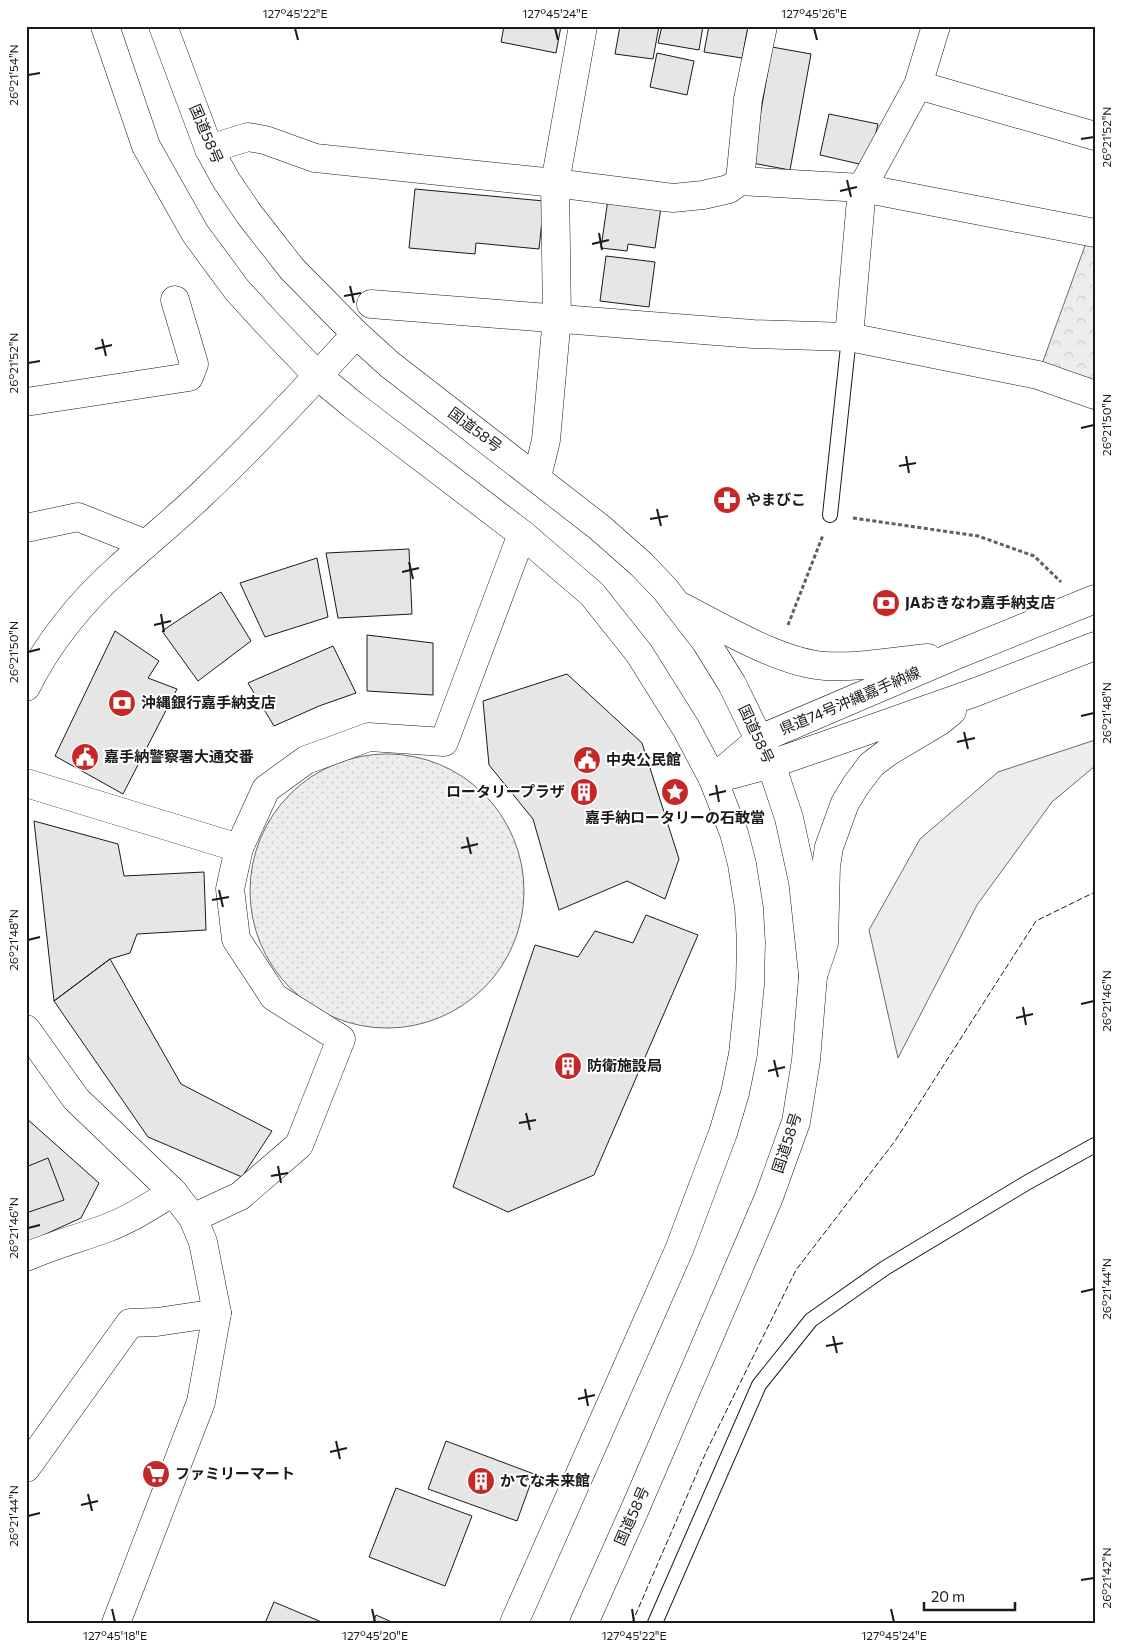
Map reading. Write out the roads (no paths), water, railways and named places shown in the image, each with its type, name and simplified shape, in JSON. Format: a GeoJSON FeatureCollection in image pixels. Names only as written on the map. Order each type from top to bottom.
{"type":"FeatureCollection","features":[{"type":"Feature","properties":{"kind":"main road"},"geometry":{"type":"LineString","coordinates":[[105,26],[146,146],[196,233],[238,290],[318,376],[353,406],[522,534],[592,594],[640,653],[686,728],[712,779],[734,833],[742,864],[749,908],[751,942],[750,985],[743,1054],[735,1092],[723,1133],[679,1250],[514,1623]]}},
{"type":"Feature","properties":{"kind":"main road","name":"国道58号"},"geometry":{"type":"LineString","coordinates":[[163,26],[210,149],[226,180],[249,214],[292,269],[356,334],[402,374],[599,527],[641,564],[678,604],[711,650],[732,684],[771,764],[789,818],[807,908],[813,976],[806,1060],[796,1122],[769,1197],[635,1510],[584,1623]]}},
{"type":"Feature","properties":{"kind":"main road"},"geometry":{"type":"LineString","coordinates":[[537,477],[546,440],[557,318],[555,183],[583,26]]}},
{"type":"Feature","properties":{"kind":"main road"},"geometry":{"type":"LineString","coordinates":[[740,181],[748,99],[763,26]]}},
{"type":"Feature","properties":{"kind":"main road"},"geometry":{"type":"LineString","coordinates":[[849,337],[862,188],[918,85],[936,26]]}},
{"type":"Feature","properties":{"kind":"main road"},"geometry":{"type":"LineString","coordinates":[[918,85],[1095,136]]}},
{"type":"Feature","properties":{"kind":"main road"},"geometry":{"type":"LineString","coordinates":[[210,149],[248,137],[265,140],[315,158],[555,183],[672,198],[703,195],[730,189],[740,181],[862,188],[1095,233]]}},
{"type":"Feature","properties":{"kind":"main road"},"geometry":{"type":"LineString","coordinates":[[26,402],[189,377],[194,364],[175,300]]}},
{"type":"Feature","properties":{"kind":"main road"},"geometry":{"type":"LineString","coordinates":[[371,304],[753,334],[849,337],[1038,374],[1095,395]]}},
{"type":"Feature","properties":{"kind":"main road"},"geometry":{"type":"LineString","coordinates":[[26,687],[38,662],[78,610],[117,569],[200,496],[285,412],[356,334]]}},
{"type":"Feature","properties":{"kind":"main road"},"geometry":{"type":"LineString","coordinates":[[26,528],[78,518],[146,544]]}},
{"type":"Feature","properties":{"kind":"main road"},"geometry":{"type":"LineString","coordinates":[[193,1218],[240,1196],[299,1145],[341,1039],[274,997],[236,939],[230,889],[239,848],[266,788],[306,760],[369,737],[444,742],[522,534]]}},
{"type":"Feature","properties":{"kind":"main road","name":"県道74号沖縄嘉手納線"},"geometry":{"type":"LineString","coordinates":[[712,779],[760,739],[1089,601]]}},
{"type":"Feature","properties":{"kind":"main road"},"geometry":{"type":"LineString","coordinates":[[678,604],[745,640],[794,660],[823,666],[876,665],[954,656]]}},
{"type":"Feature","properties":{"kind":"main road","name":"県道74号沖縄嘉手納線"},"geometry":{"type":"LineString","coordinates":[[712,779],[771,764],[976,692],[1095,646]]}},
{"type":"Feature","properties":{"kind":"main road"},"geometry":{"type":"LineString","coordinates":[[813,976],[824,944],[826,866],[829,847],[845,804],[856,784],[871,765],[940,720],[976,692]]}},
{"type":"Feature","properties":{"kind":"main road"},"geometry":{"type":"LineString","coordinates":[[26,783],[239,848]]}},
{"type":"Feature","properties":{"kind":"main road"},"geometry":{"type":"LineString","coordinates":[[26,1029],[76,1099],[173,1192],[193,1218],[203,1242],[217,1313],[201,1402],[116,1623]]}},
{"type":"Feature","properties":{"kind":"main road"},"geometry":{"type":"LineString","coordinates":[[26,1257],[53,1245],[108,1227],[132,1216],[173,1192]]}},
{"type":"Feature","properties":{"kind":"main road"},"geometry":{"type":"LineString","coordinates":[[26,1468],[130,1323],[157,1322],[217,1313]]}},
{"type":"Feature","properties":{"kind":"lane"},"geometry":{"type":"LineString","coordinates":[[830,515],[849,337]]}},
{"type":"Feature","properties":{"kind":"lane"},"geometry":{"type":"LineString","coordinates":[[655,1623],[758,1385],[811,1320],[885,1268],[1028,1182],[1095,1145]]}},
{"type":"Feature","properties":{"kind":"place","name":"やまびこ"},"geometry":{"type":"Point","coordinates":[727,500]}},
{"type":"Feature","properties":{"kind":"place","name":"JAおきなわ嘉手納支店"},"geometry":{"type":"Point","coordinates":[886,603]}},
{"type":"Feature","properties":{"kind":"place","name":"沖縄銀行嘉手納支店"},"geometry":{"type":"Point","coordinates":[122,703]}},
{"type":"Feature","properties":{"kind":"place","name":"嘉手納警察署大通交番"},"geometry":{"type":"Point","coordinates":[85,757]}},
{"type":"Feature","properties":{"kind":"place","name":"中央公民館"},"geometry":{"type":"Point","coordinates":[587,760]}},
{"type":"Feature","properties":{"kind":"place","name":"ロータリープラザ"},"geometry":{"type":"Point","coordinates":[584,792]}},
{"type":"Feature","properties":{"kind":"place","name":"嘉手納ロータリーの石敢當"},"geometry":{"type":"Point","coordinates":[675,792]}},
{"type":"Feature","properties":{"kind":"place","name":"防衛施設局"},"geometry":{"type":"Point","coordinates":[568,1066]}},
{"type":"Feature","properties":{"kind":"place","name":"ファミリーマート"},"geometry":{"type":"Point","coordinates":[156,1474]}},
{"type":"Feature","properties":{"kind":"place","name":"かでな未来館"},"geometry":{"type":"Point","coordinates":[481,1481]}}]}
